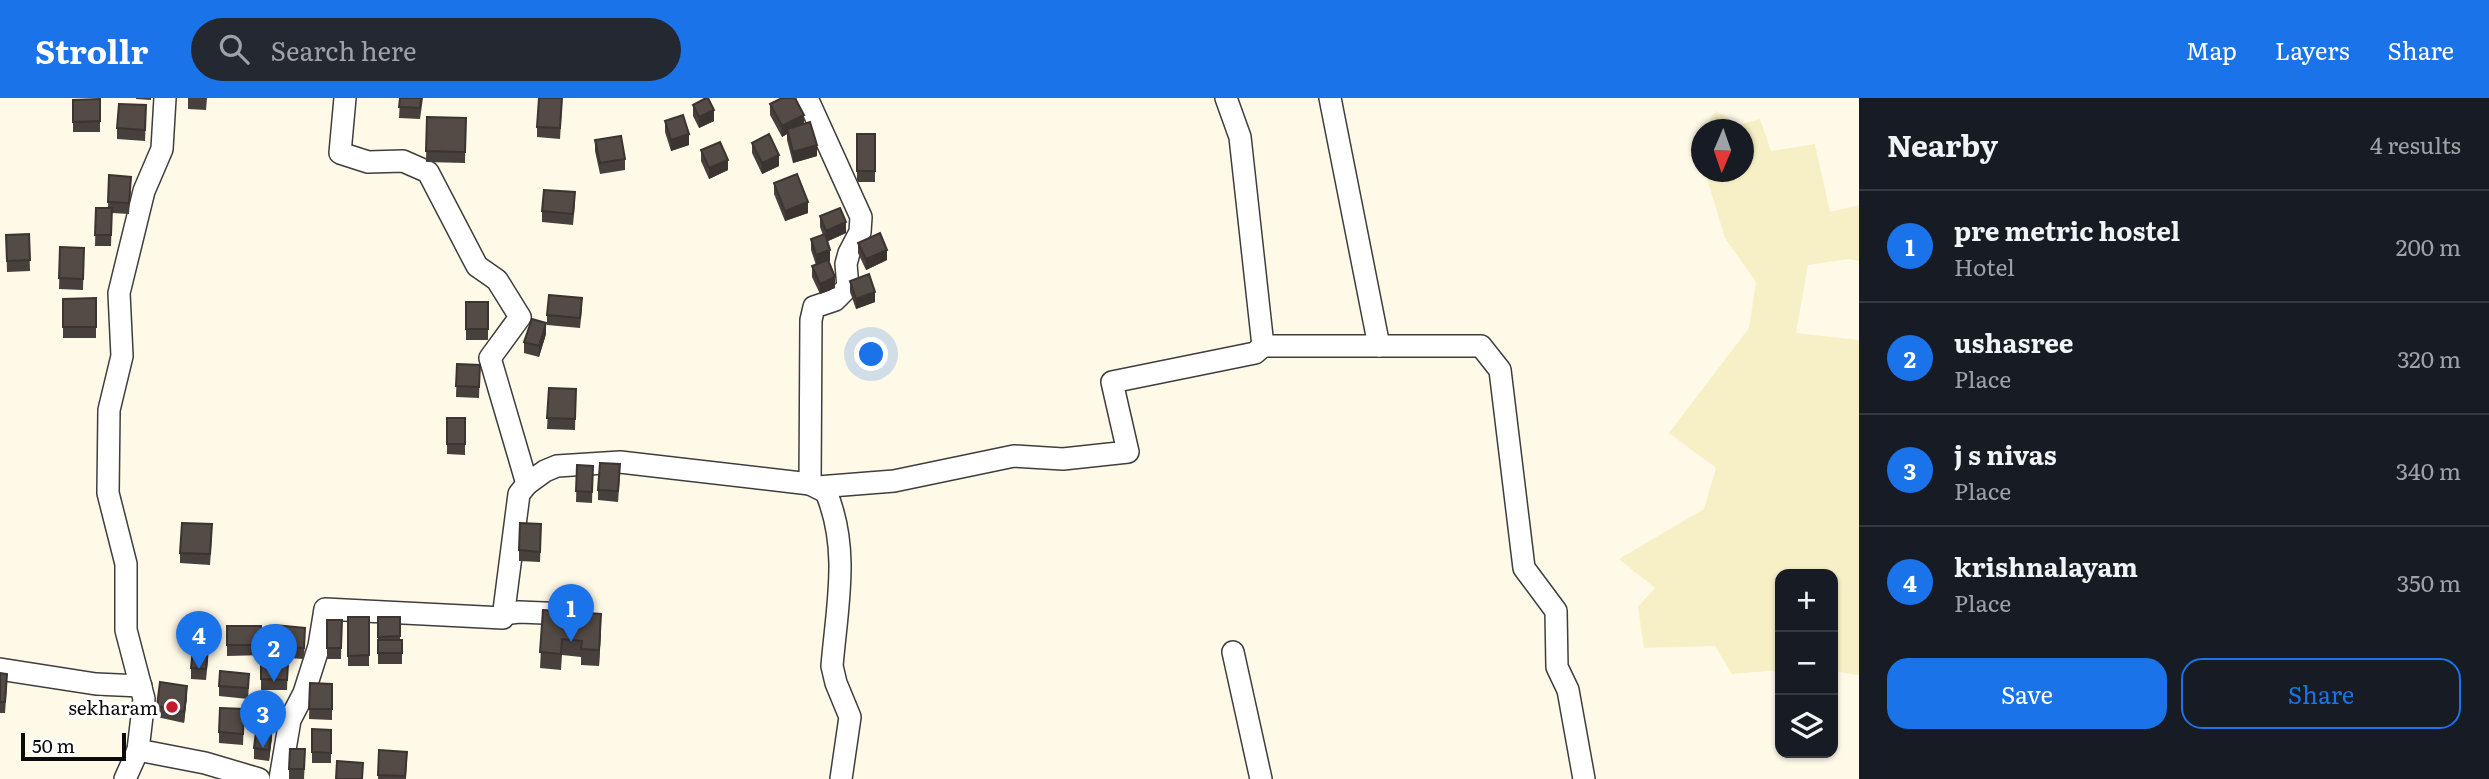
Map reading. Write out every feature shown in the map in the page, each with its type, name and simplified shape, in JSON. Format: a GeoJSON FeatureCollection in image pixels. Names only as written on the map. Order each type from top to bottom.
{"type":"FeatureCollection","features":[{"type":"Feature","properties":{"kind":"street"},"geometry":{"type":"LineString","coordinates":[[125,779],[138,750],[144,699],[126,630],[126,564],[108,493],[109,410],[122,356],[119,293],[144,191],[162,149],[164,98]]}},
{"type":"Feature","properties":{"kind":"street"},"geometry":{"type":"LineString","coordinates":[[345,98],[340,153],[368,162],[403,161],[428,172],[477,266],[497,280],[520,317],[490,358],[527,484]]}},
{"type":"Feature","properties":{"kind":"street"},"geometry":{"type":"LineString","coordinates":[[807,98],[861,217],[862,225],[846,264],[848,286],[835,300],[814,307],[811,320],[814,485]]}},
{"type":"Feature","properties":{"kind":"street"},"geometry":{"type":"LineString","coordinates":[[1226,98],[1240,137],[1263,346]]}},
{"type":"Feature","properties":{"kind":"street"},"geometry":{"type":"LineString","coordinates":[[1330,98],[1379,346]]}},
{"type":"Feature","properties":{"kind":"street"},"geometry":{"type":"LineString","coordinates":[[280,779],[290,720],[304,693],[318,646],[325,609],[503,618],[519,494],[527,484],[557,466],[620,462],[814,485],[894,481],[1014,456],[1063,459],[1128,452],[1112,382],[1255,353],[1263,346],[1481,346],[1500,370],[1524,568],[1556,611],[1557,667],[1568,690],[1584,779]]}},
{"type":"Feature","properties":{"kind":"street"},"geometry":{"type":"LineString","coordinates":[[814,485],[826,492],[834,511],[842,554],[832,666],[850,717],[841,779]]}},
{"type":"Feature","properties":{"kind":"street"},"geometry":{"type":"LineString","coordinates":[[503,614],[578,614]]}},
{"type":"Feature","properties":{"kind":"street"},"geometry":{"type":"LineString","coordinates":[[1233,652],[1261,779]]}},
{"type":"Feature","properties":{"kind":"street"},"geometry":{"type":"LineString","coordinates":[[0,669],[84,683],[141,686]]}},
{"type":"Feature","properties":{"kind":"street"},"geometry":{"type":"LineString","coordinates":[[138,750],[205,763],[259,779]]}},
{"type":"Feature","properties":{"kind":"shaded area"},"geometry":{"type":"Polygon","coordinates":[[[1716,111],[1729,119],[1710,119],[1716,111]]]}},
{"type":"Feature","properties":{"kind":"shaded area"},"geometry":{"type":"Polygon","coordinates":[[[1760,119],[1771,151],[1815,144],[1830,212],[1859,205],[1859,261],[1849,259],[1808,265],[1796,333],[1859,340],[1859,675],[1838,672],[1838,569],[1775,569],[1775,670],[1732,674],[1715,646],[1644,648],[1638,607],[1655,588],[1619,559],[1704,509],[1716,468],[1669,433],[1749,328],[1756,282],[1725,238],[1708,182],[1754,182],[1754,121],[1760,119]]]}},
{"type":"Feature","properties":{"kind":"building"},"geometry":{"type":"Polygon","coordinates":[[[400,98],[421,98],[420,108],[399,107],[400,98]]]}},
{"type":"Feature","properties":{"kind":"building"},"geometry":{"type":"Polygon","coordinates":[[[539,98],[562,98],[560,128],[537,127],[539,98]]]}},
{"type":"Feature","properties":{"kind":"building"},"geometry":{"type":"Polygon","coordinates":[[[706,98],[714,110],[699,117],[693,105],[706,98]]]}},
{"type":"Feature","properties":{"kind":"building"},"geometry":{"type":"Polygon","coordinates":[[[782,98],[795,98],[804,115],[782,126],[770,104],[782,98]]]}},
{"type":"Feature","properties":{"kind":"building"},"geometry":{"type":"Polygon","coordinates":[[[100,99],[100,121],[73,122],[73,100],[100,99]]]}},
{"type":"Feature","properties":{"kind":"building"},"geometry":{"type":"Polygon","coordinates":[[[119,104],[146,105],[145,130],[117,128],[119,104]]]}},
{"type":"Feature","properties":{"kind":"building"},"geometry":{"type":"Polygon","coordinates":[[[683,115],[689,134],[671,140],[665,121],[683,115]]]}},
{"type":"Feature","properties":{"kind":"building"},"geometry":{"type":"Polygon","coordinates":[[[427,117],[466,118],[465,152],[426,151],[427,117]]]}},
{"type":"Feature","properties":{"kind":"building"},"geometry":{"type":"Polygon","coordinates":[[[810,122],[817,145],[793,152],[787,129],[810,122]]]}},
{"type":"Feature","properties":{"kind":"building"},"geometry":{"type":"Polygon","coordinates":[[[769,134],[779,155],[762,163],[752,143],[769,134]]]}},
{"type":"Feature","properties":{"kind":"building"},"geometry":{"type":"Polygon","coordinates":[[[857,134],[875,134],[875,171],[857,171],[857,134]]]}},
{"type":"Feature","properties":{"kind":"building"},"geometry":{"type":"Polygon","coordinates":[[[621,136],[625,159],[600,163],[595,140],[621,136]]]}},
{"type":"Feature","properties":{"kind":"building"},"geometry":{"type":"Polygon","coordinates":[[[720,142],[728,160],[709,168],[701,150],[720,142]]]}},
{"type":"Feature","properties":{"kind":"building"},"geometry":{"type":"Polygon","coordinates":[[[797,174],[808,202],[785,211],[774,183],[797,174]]]}},
{"type":"Feature","properties":{"kind":"building"},"geometry":{"type":"Polygon","coordinates":[[[109,175],[131,177],[129,203],[108,202],[109,175]]]}},
{"type":"Feature","properties":{"kind":"building"},"geometry":{"type":"Polygon","coordinates":[[[544,190],[575,192],[573,214],[542,211],[544,190]]]}},
{"type":"Feature","properties":{"kind":"building"},"geometry":{"type":"Polygon","coordinates":[[[96,208],[112,208],[111,235],[95,235],[96,208]]]}},
{"type":"Feature","properties":{"kind":"building"},"geometry":{"type":"Polygon","coordinates":[[[840,208],[846,222],[826,231],[820,216],[840,208]]]}},
{"type":"Feature","properties":{"kind":"building"},"geometry":{"type":"Polygon","coordinates":[[[880,233],[887,250],[866,259],[858,243],[880,233]]]}},
{"type":"Feature","properties":{"kind":"building"},"geometry":{"type":"Polygon","coordinates":[[[29,234],[30,260],[7,261],[6,235],[29,234]]]}},
{"type":"Feature","properties":{"kind":"building"},"geometry":{"type":"Polygon","coordinates":[[[825,234],[830,250],[816,255],[811,239],[825,234]]]}},
{"type":"Feature","properties":{"kind":"building"},"geometry":{"type":"Polygon","coordinates":[[[60,247],[84,248],[83,279],[59,278],[60,247]]]}},
{"type":"Feature","properties":{"kind":"building"},"geometry":{"type":"Polygon","coordinates":[[[828,260],[835,277],[820,284],[812,266],[828,260]]]}},
{"type":"Feature","properties":{"kind":"building"},"geometry":{"type":"Polygon","coordinates":[[[869,274],[875,292],[856,299],[850,281],[869,274]]]}},
{"type":"Feature","properties":{"kind":"building"},"geometry":{"type":"Polygon","coordinates":[[[549,295],[582,298],[580,318],[547,315],[549,295]]]}},
{"type":"Feature","properties":{"kind":"building"},"geometry":{"type":"Polygon","coordinates":[[[96,298],[96,327],[63,327],[63,299],[96,298]]]}},
{"type":"Feature","properties":{"kind":"building"},"geometry":{"type":"Polygon","coordinates":[[[466,302],[488,302],[488,329],[466,329],[466,302]]]}},
{"type":"Feature","properties":{"kind":"building"},"geometry":{"type":"Polygon","coordinates":[[[532,319],[546,323],[539,346],[524,342],[532,319]]]}},
{"type":"Feature","properties":{"kind":"building"},"geometry":{"type":"Polygon","coordinates":[[[457,364],[480,365],[479,387],[456,386],[457,364]]]}},
{"type":"Feature","properties":{"kind":"building"},"geometry":{"type":"Polygon","coordinates":[[[549,388],[576,389],[575,419],[547,418],[549,388]]]}},
{"type":"Feature","properties":{"kind":"building"},"geometry":{"type":"Polygon","coordinates":[[[447,418],[465,418],[465,444],[447,444],[447,418]]]}},
{"type":"Feature","properties":{"kind":"building"},"geometry":{"type":"Polygon","coordinates":[[[600,463],[620,464],[618,491],[598,490],[600,463]]]}},
{"type":"Feature","properties":{"kind":"building"},"geometry":{"type":"Polygon","coordinates":[[[577,465],[593,466],[592,492],[576,491],[577,465]]]}},
{"type":"Feature","properties":{"kind":"building"},"geometry":{"type":"Polygon","coordinates":[[[182,523],[212,524],[210,554],[180,553],[182,523]]]}},
{"type":"Feature","properties":{"kind":"building"},"geometry":{"type":"Polygon","coordinates":[[[520,523],[541,524],[540,552],[519,550],[520,523]]]}},
{"type":"Feature","properties":{"kind":"building"},"geometry":{"type":"Polygon","coordinates":[[[543,610],[601,614],[599,650],[581,649],[582,641],[562,639],[561,654],[540,652],[543,610]]]}},
{"type":"Feature","properties":{"kind":"building"},"geometry":{"type":"Polygon","coordinates":[[[348,617],[369,617],[369,655],[348,656],[348,617]]]}},
{"type":"Feature","properties":{"kind":"building"},"geometry":{"type":"Polygon","coordinates":[[[378,617],[400,617],[400,636],[378,637],[378,617]]]}},
{"type":"Feature","properties":{"kind":"building"},"geometry":{"type":"Polygon","coordinates":[[[327,620],[342,620],[341,648],[327,648],[327,620]]]}},
{"type":"Feature","properties":{"kind":"building"},"geometry":{"type":"Polygon","coordinates":[[[274,625],[305,628],[304,648],[272,646],[274,625]]]}},
{"type":"Feature","properties":{"kind":"building"},"geometry":{"type":"Polygon","coordinates":[[[227,626],[261,626],[261,645],[227,645],[227,626]]]}},
{"type":"Feature","properties":{"kind":"building"},"geometry":{"type":"Polygon","coordinates":[[[378,640],[402,640],[402,653],[378,653],[378,640]]]}},
{"type":"Feature","properties":{"kind":"building"},"geometry":{"type":"Polygon","coordinates":[[[193,648],[208,649],[206,669],[191,668],[193,648]]]}},
{"type":"Feature","properties":{"kind":"building"},"geometry":{"type":"Polygon","coordinates":[[[261,663],[288,664],[287,680],[261,679],[261,663]]]}},
{"type":"Feature","properties":{"kind":"building"},"geometry":{"type":"Polygon","coordinates":[[[220,671],[249,674],[248,688],[219,686],[220,671]]]}},
{"type":"Feature","properties":{"kind":"building"},"geometry":{"type":"Polygon","coordinates":[[[0,673],[7,674],[5,702],[0,702],[0,673]]]}},
{"type":"Feature","properties":{"kind":"building"},"geometry":{"type":"Polygon","coordinates":[[[160,682],[187,686],[184,712],[157,706],[160,682]]]}},
{"type":"Feature","properties":{"kind":"building"},"geometry":{"type":"Polygon","coordinates":[[[310,683],[332,684],[332,709],[309,709],[310,683]]]}},
{"type":"Feature","properties":{"kind":"building"},"geometry":{"type":"Polygon","coordinates":[[[256,699],[273,700],[272,716],[255,715],[256,699]]]}},
{"type":"Feature","properties":{"kind":"building"},"geometry":{"type":"Polygon","coordinates":[[[220,708],[244,709],[243,734],[219,732],[220,708]]]}},
{"type":"Feature","properties":{"kind":"building"},"geometry":{"type":"Polygon","coordinates":[[[257,724],[272,727],[269,750],[254,748],[257,724]]]}},
{"type":"Feature","properties":{"kind":"building"},"geometry":{"type":"Polygon","coordinates":[[[312,729],[331,730],[331,753],[312,752],[312,729]]]}},
{"type":"Feature","properties":{"kind":"building"},"geometry":{"type":"Polygon","coordinates":[[[290,749],[305,749],[304,769],[289,769],[290,749]]]}},
{"type":"Feature","properties":{"kind":"building"},"geometry":{"type":"Polygon","coordinates":[[[379,750],[407,752],[405,776],[378,775],[379,750]]]}},
{"type":"Feature","properties":{"kind":"building"},"geometry":{"type":"Polygon","coordinates":[[[337,761],[363,763],[362,779],[336,779],[337,761]]]}},
{"type":"Feature","properties":{"kind":"place","name":"pre metric hostel"},"geometry":{"type":"Point","coordinates":[571,642]}},
{"type":"Feature","properties":{"kind":"place","name":"krishnalayam"},"geometry":{"type":"Point","coordinates":[199,669]}},
{"type":"Feature","properties":{"kind":"place","name":"ushasree"},"geometry":{"type":"Point","coordinates":[274,682]}},
{"type":"Feature","properties":{"kind":"place","name":"sekharam"},"geometry":{"type":"Point","coordinates":[172,707]}},
{"type":"Feature","properties":{"kind":"place","name":"j s nivas"},"geometry":{"type":"Point","coordinates":[263,748]}}]}
